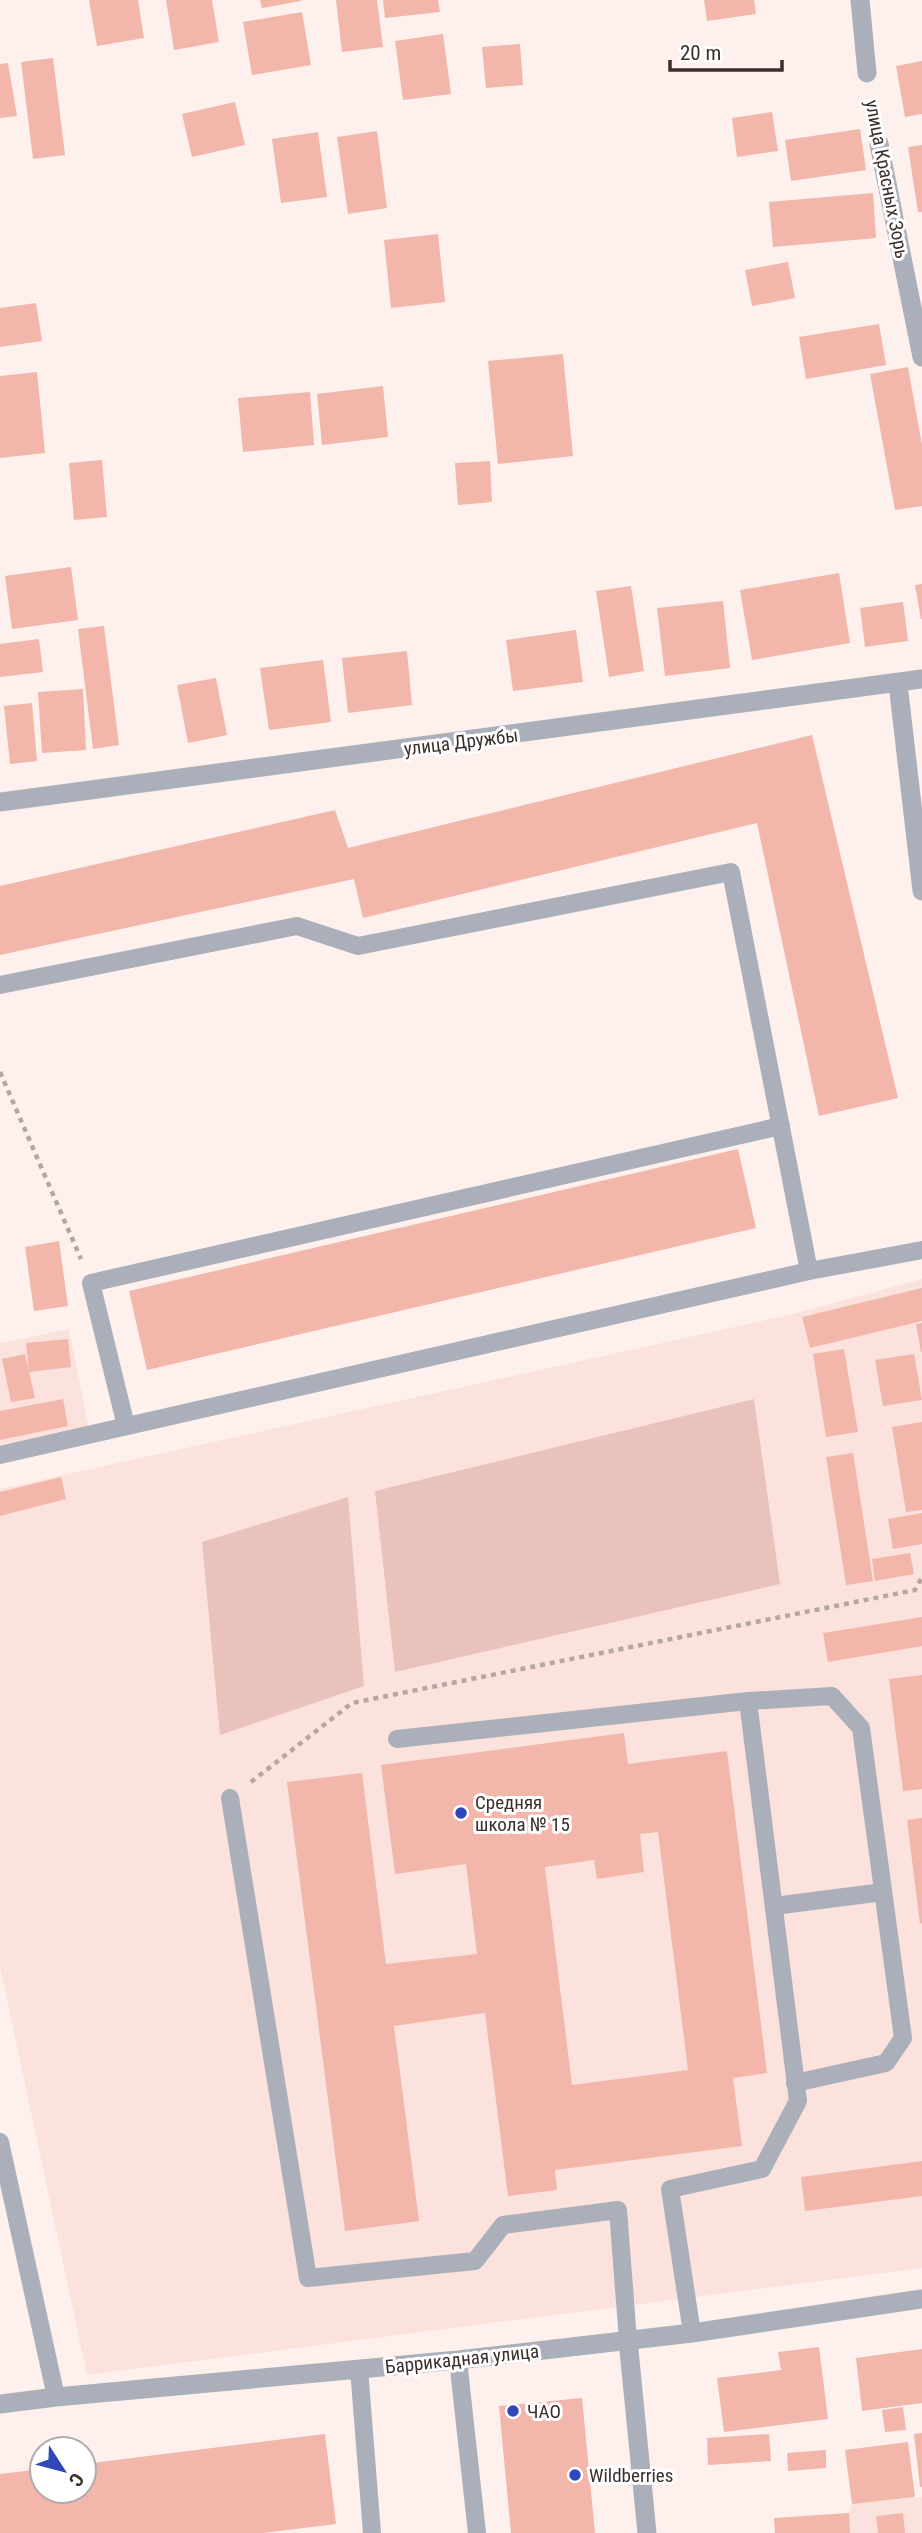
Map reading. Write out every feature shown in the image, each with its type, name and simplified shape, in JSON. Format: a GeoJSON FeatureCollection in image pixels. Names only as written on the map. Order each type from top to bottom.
{"type":"FeatureCollection","features":[{"type":"Feature","properties":{"kind":"street","name":"улица Красных Зорь"},"geometry":{"type":"LineString","coordinates":[[860,0],[867,73]]}},
{"type":"Feature","properties":{"kind":"street","name":"улица Красных Зорь"},"geometry":{"type":"LineString","coordinates":[[879,144],[922,357]]}},
{"type":"Feature","properties":{"kind":"street","name":"улица Дружбы"},"geometry":{"type":"LineString","coordinates":[[0,799],[922,680]]}},
{"type":"Feature","properties":{"kind":"street"},"geometry":{"type":"LineString","coordinates":[[898,684],[922,891]]}},
{"type":"Feature","properties":{"kind":"street","name":"Баррикадная улица"},"geometry":{"type":"LineString","coordinates":[[0,2404],[458,2360],[692,2333],[922,2299]]}},
{"type":"Feature","properties":{"kind":"street"},"geometry":{"type":"LineString","coordinates":[[628,2340],[647,2533]]}},
{"type":"Feature","properties":{"kind":"lane"},"geometry":{"type":"LineString","coordinates":[[0,985],[297,926],[358,946],[732,872],[809,1270]]}},
{"type":"Feature","properties":{"kind":"lane"},"geometry":{"type":"LineString","coordinates":[[126,1426],[91,1283],[781,1126]]}},
{"type":"Feature","properties":{"kind":"lane"},"geometry":{"type":"LineString","coordinates":[[0,1455],[809,1270],[922,1250]]}},
{"type":"Feature","properties":{"kind":"lane"},"geometry":{"type":"LineString","coordinates":[[397,1739],[748,1701],[832,1696],[861,1728],[903,2038],[886,2063],[795,2083]]}},
{"type":"Feature","properties":{"kind":"lane"},"geometry":{"type":"LineString","coordinates":[[692,2333],[670,2189],[762,2169],[798,2101],[748,1701]]}},
{"type":"Feature","properties":{"kind":"lane"},"geometry":{"type":"LineString","coordinates":[[230,1798],[307,2278],[475,2261],[503,2225],[618,2210],[628,2340]]}},
{"type":"Feature","properties":{"kind":"lane"},"geometry":{"type":"LineString","coordinates":[[774,1906],[883,1892]]}},
{"type":"Feature","properties":{"kind":"lane"},"geometry":{"type":"LineString","coordinates":[[0,2142],[56,2397]]}},
{"type":"Feature","properties":{"kind":"lane"},"geometry":{"type":"LineString","coordinates":[[458,2360],[477,2533]]}},
{"type":"Feature","properties":{"kind":"lane"},"geometry":{"type":"LineString","coordinates":[[359,2369],[372,2533]]}},
{"type":"Feature","properties":{"kind":"path","name":"улица Красных Зорь"},"geometry":{"type":"LineString","coordinates":[[867,73],[879,144]]}},
{"type":"Feature","properties":{"kind":"path"},"geometry":{"type":"LineString","coordinates":[[0,1072],[91,1283]]}},
{"type":"Feature","properties":{"kind":"path"},"geometry":{"type":"LineString","coordinates":[[230,1798],[352,1703],[915,1590],[922,1577]]}},
{"type":"Feature","properties":{"kind":"shaded area","name":"Средняя школа № 15"},"geometry":{"type":"Polygon","coordinates":[[[922,1279],[922,2268],[87,2375],[0,1967],[0,1489],[793,1314],[922,1279]]]}},
{"type":"Feature","properties":{"kind":"shaded area"},"geometry":{"type":"Polygon","coordinates":[[[69,1329],[89,1429],[0,1446],[0,1343],[69,1329]]]}},
{"type":"Feature","properties":{"kind":"shaded area"},"geometry":{"type":"Polygon","coordinates":[[[754,1399],[780,1584],[395,1672],[375,1491],[754,1399]]]}},
{"type":"Feature","properties":{"kind":"shaded area"},"geometry":{"type":"Polygon","coordinates":[[[348,1497],[364,1686],[220,1735],[202,1542],[348,1497]]]}},
{"type":"Feature","properties":{"kind":"shaded area"},"geometry":{"type":"Polygon","coordinates":[[[922,2497],[922,2533],[850,2533],[849,2513],[852,2504],[922,2497]]]}},
{"type":"Feature","properties":{"kind":"building"},"geometry":{"type":"Polygon","coordinates":[[[89,0],[138,0],[144,38],[97,46],[89,0]]]}},
{"type":"Feature","properties":{"kind":"building"},"geometry":{"type":"Polygon","coordinates":[[[166,0],[212,0],[219,42],[174,50],[166,0]]]}},
{"type":"Feature","properties":{"kind":"building"},"geometry":{"type":"Polygon","coordinates":[[[260,0],[301,0],[301,1],[262,8],[260,0]]]}},
{"type":"Feature","properties":{"kind":"building"},"geometry":{"type":"Polygon","coordinates":[[[336,0],[377,0],[383,47],[342,52],[336,0]]]}},
{"type":"Feature","properties":{"kind":"building"},"geometry":{"type":"Polygon","coordinates":[[[383,0],[438,0],[440,12],[385,18],[383,0]]]}},
{"type":"Feature","properties":{"kind":"building"},"geometry":{"type":"Polygon","coordinates":[[[704,0],[754,0],[756,14],[707,21],[704,0]]]}},
{"type":"Feature","properties":{"kind":"building"},"geometry":{"type":"Polygon","coordinates":[[[302,12],[311,65],[252,75],[243,22],[302,12]]]}},
{"type":"Feature","properties":{"kind":"building"},"geometry":{"type":"Polygon","coordinates":[[[443,34],[451,94],[403,100],[395,41],[443,34]]]}},
{"type":"Feature","properties":{"kind":"building"},"geometry":{"type":"Polygon","coordinates":[[[520,44],[523,85],[486,88],[482,47],[520,44]]]}},
{"type":"Feature","properties":{"kind":"building"},"geometry":{"type":"Polygon","coordinates":[[[53,58],[65,155],[33,159],[21,62],[53,58]]]}},
{"type":"Feature","properties":{"kind":"building"},"geometry":{"type":"Polygon","coordinates":[[[922,61],[922,114],[905,117],[896,66],[922,61]]]}},
{"type":"Feature","properties":{"kind":"building"},"geometry":{"type":"Polygon","coordinates":[[[8,63],[17,116],[0,118],[0,64],[8,63]]]}},
{"type":"Feature","properties":{"kind":"building"},"geometry":{"type":"Polygon","coordinates":[[[235,102],[245,145],[192,157],[182,114],[235,102]]]}},
{"type":"Feature","properties":{"kind":"building"},"geometry":{"type":"Polygon","coordinates":[[[772,112],[778,151],[737,157],[732,118],[772,112]]]}},
{"type":"Feature","properties":{"kind":"building"},"geometry":{"type":"Polygon","coordinates":[[[860,129],[866,170],[791,181],[785,140],[860,129]]]}},
{"type":"Feature","properties":{"kind":"building"},"geometry":{"type":"Polygon","coordinates":[[[377,131],[387,208],[348,214],[337,137],[377,131]]]}},
{"type":"Feature","properties":{"kind":"building"},"geometry":{"type":"Polygon","coordinates":[[[318,132],[327,197],[281,203],[272,139],[318,132]]]}},
{"type":"Feature","properties":{"kind":"building"},"geometry":{"type":"Polygon","coordinates":[[[922,145],[922,212],[918,212],[908,147],[922,145]]]}},
{"type":"Feature","properties":{"kind":"building"},"geometry":{"type":"Polygon","coordinates":[[[873,193],[876,238],[773,247],[769,202],[873,193]]]}},
{"type":"Feature","properties":{"kind":"building"},"geometry":{"type":"Polygon","coordinates":[[[438,234],[445,302],[391,308],[384,240],[438,234]]]}},
{"type":"Feature","properties":{"kind":"building"},"geometry":{"type":"Polygon","coordinates":[[[788,262],[795,298],[752,306],[745,270],[788,262]]]}},
{"type":"Feature","properties":{"kind":"building"},"geometry":{"type":"Polygon","coordinates":[[[36,303],[42,341],[0,347],[0,308],[36,303]]]}},
{"type":"Feature","properties":{"kind":"building"},"geometry":{"type":"Polygon","coordinates":[[[879,324],[886,365],[806,379],[799,337],[879,324]]]}},
{"type":"Feature","properties":{"kind":"building"},"geometry":{"type":"Polygon","coordinates":[[[563,354],[573,456],[498,464],[488,361],[563,354]]]}},
{"type":"Feature","properties":{"kind":"building"},"geometry":{"type":"Polygon","coordinates":[[[908,367],[922,445],[922,506],[895,510],[870,374],[908,367]]]}},
{"type":"Feature","properties":{"kind":"building"},"geometry":{"type":"Polygon","coordinates":[[[37,372],[45,453],[0,458],[0,376],[37,372]]]}},
{"type":"Feature","properties":{"kind":"building"},"geometry":{"type":"Polygon","coordinates":[[[383,386],[388,437],[322,445],[317,394],[383,386]]]}},
{"type":"Feature","properties":{"kind":"building"},"geometry":{"type":"Polygon","coordinates":[[[310,392],[314,445],[243,452],[238,398],[310,392]]]}},
{"type":"Feature","properties":{"kind":"building"},"geometry":{"type":"Polygon","coordinates":[[[102,460],[107,517],[74,520],[69,463],[102,460]]]}},
{"type":"Feature","properties":{"kind":"building"},"geometry":{"type":"Polygon","coordinates":[[[490,461],[492,502],[458,505],[455,463],[490,461]]]}},
{"type":"Feature","properties":{"kind":"building"},"geometry":{"type":"Polygon","coordinates":[[[71,567],[78,620],[12,629],[5,576],[71,567]]]}},
{"type":"Feature","properties":{"kind":"building"},"geometry":{"type":"Polygon","coordinates":[[[839,573],[850,643],[752,660],[740,590],[839,573]]]}},
{"type":"Feature","properties":{"kind":"building"},"geometry":{"type":"Polygon","coordinates":[[[922,584],[922,619],[921,619],[915,585],[922,584]]]}},
{"type":"Feature","properties":{"kind":"building"},"geometry":{"type":"Polygon","coordinates":[[[631,586],[644,671],[609,677],[596,591],[631,586]]]}},
{"type":"Feature","properties":{"kind":"building"},"geometry":{"type":"Polygon","coordinates":[[[723,601],[730,668],[665,676],[657,608],[723,601]]]}},
{"type":"Feature","properties":{"kind":"building"},"geometry":{"type":"Polygon","coordinates":[[[903,602],[908,641],[865,647],[860,608],[903,602]]]}},
{"type":"Feature","properties":{"kind":"building"},"geometry":{"type":"Polygon","coordinates":[[[104,626],[119,745],[93,749],[78,629],[104,626]]]}},
{"type":"Feature","properties":{"kind":"building"},"geometry":{"type":"Polygon","coordinates":[[[576,630],[583,682],[513,691],[506,640],[576,630]]]}},
{"type":"Feature","properties":{"kind":"building"},"geometry":{"type":"Polygon","coordinates":[[[39,639],[43,672],[0,677],[0,644],[39,639]]]}},
{"type":"Feature","properties":{"kind":"building"},"geometry":{"type":"Polygon","coordinates":[[[407,651],[412,705],[348,713],[342,658],[407,651]]]}},
{"type":"Feature","properties":{"kind":"building"},"geometry":{"type":"Polygon","coordinates":[[[323,660],[331,722],[269,730],[260,668],[323,660]]]}},
{"type":"Feature","properties":{"kind":"building"},"geometry":{"type":"Polygon","coordinates":[[[216,678],[227,735],[188,743],[177,685],[216,678]]]}},
{"type":"Feature","properties":{"kind":"building"},"geometry":{"type":"Polygon","coordinates":[[[83,689],[86,750],[42,753],[38,692],[83,689]]]}},
{"type":"Feature","properties":{"kind":"building"},"geometry":{"type":"Polygon","coordinates":[[[32,703],[37,761],[10,764],[4,706],[32,703]]]}},
{"type":"Feature","properties":{"kind":"building"},"geometry":{"type":"Polygon","coordinates":[[[812,735],[898,1098],[819,1116],[757,823],[363,918],[354,879],[0,955],[0,886],[335,810],[348,848],[812,735]]]}},
{"type":"Feature","properties":{"kind":"building"},"geometry":{"type":"Polygon","coordinates":[[[738,1149],[756,1228],[147,1370],[129,1291],[738,1149]]]}},
{"type":"Feature","properties":{"kind":"building"},"geometry":{"type":"Polygon","coordinates":[[[59,1241],[68,1306],[34,1311],[25,1247],[59,1241]]]}},
{"type":"Feature","properties":{"kind":"building"},"geometry":{"type":"Polygon","coordinates":[[[922,1288],[922,1321],[810,1348],[802,1317],[922,1288]]]}},
{"type":"Feature","properties":{"kind":"building"},"geometry":{"type":"Polygon","coordinates":[[[922,1323],[922,1352],[921,1352],[916,1324],[922,1323]]]}},
{"type":"Feature","properties":{"kind":"building"},"geometry":{"type":"Polygon","coordinates":[[[68,1339],[71,1367],[29,1372],[26,1343],[68,1339]]]}},
{"type":"Feature","properties":{"kind":"building"},"geometry":{"type":"Polygon","coordinates":[[[844,1349],[858,1432],[826,1437],[813,1354],[844,1349]]]}},
{"type":"Feature","properties":{"kind":"building"},"geometry":{"type":"Polygon","coordinates":[[[25,1354],[35,1398],[11,1402],[2,1359],[25,1354]]]}},
{"type":"Feature","properties":{"kind":"building"},"geometry":{"type":"Polygon","coordinates":[[[914,1354],[922,1400],[883,1406],[875,1360],[914,1354]]]}},
{"type":"Feature","properties":{"kind":"building"},"geometry":{"type":"Polygon","coordinates":[[[63,1399],[68,1426],[0,1440],[0,1411],[63,1399]]]}},
{"type":"Feature","properties":{"kind":"building"},"geometry":{"type":"Polygon","coordinates":[[[922,1422],[922,1510],[906,1512],[892,1427],[922,1422]]]}},
{"type":"Feature","properties":{"kind":"building"},"geometry":{"type":"Polygon","coordinates":[[[853,1453],[873,1581],[846,1585],[826,1457],[853,1453]]]}},
{"type":"Feature","properties":{"kind":"building"},"geometry":{"type":"Polygon","coordinates":[[[61,1477],[66,1499],[0,1516],[0,1492],[61,1477]]]}},
{"type":"Feature","properties":{"kind":"building"},"geometry":{"type":"Polygon","coordinates":[[[922,1513],[922,1544],[893,1549],[888,1519],[922,1513]]]}},
{"type":"Feature","properties":{"kind":"building"},"geometry":{"type":"Polygon","coordinates":[[[910,1553],[914,1574],[875,1581],[872,1559],[910,1553]]]}},
{"type":"Feature","properties":{"kind":"building"},"geometry":{"type":"Polygon","coordinates":[[[922,1617],[922,1646],[828,1662],[823,1633],[922,1617]]]}},
{"type":"Feature","properties":{"kind":"building"},"geometry":{"type":"Polygon","coordinates":[[[922,1675],[922,1789],[903,1791],[889,1679],[922,1675]]]}},
{"type":"Feature","properties":{"kind":"building"},"geometry":{"type":"Polygon","coordinates":[[[624,1733],[628,1764],[727,1751],[767,2073],[733,2078],[742,2146],[555,2170],[557,2190],[508,2196],[485,2013],[394,2026],[419,2221],[345,2231],[287,1782],[362,1773],[386,1964],[477,1954],[466,1864],[395,1874],[381,1765],[624,1733]],[[658,1832],[640,1834],[644,1872],[597,1879],[594,1860],[545,1867],[572,2085],[688,2070],[658,1832]]]}},
{"type":"Feature","properties":{"kind":"building"},"geometry":{"type":"Polygon","coordinates":[[[922,1818],[922,1923],[920,1924],[907,1820],[922,1818]]]}},
{"type":"Feature","properties":{"kind":"building"},"geometry":{"type":"Polygon","coordinates":[[[922,2161],[922,2196],[805,2211],[801,2177],[922,2161]]]}},
{"type":"Feature","properties":{"kind":"building"},"geometry":{"type":"Polygon","coordinates":[[[819,2347],[828,2419],[724,2432],[717,2378],[781,2370],[778,2352],[819,2347]]]}},
{"type":"Feature","properties":{"kind":"building"},"geometry":{"type":"Polygon","coordinates":[[[922,2349],[922,2403],[862,2411],[856,2358],[922,2349]]]}},
{"type":"Feature","properties":{"kind":"building"},"geometry":{"type":"Polygon","coordinates":[[[582,2398],[595,2533],[511,2533],[499,2406],[582,2398]]]}},
{"type":"Feature","properties":{"kind":"building"},"geometry":{"type":"Polygon","coordinates":[[[903,2407],[906,2430],[885,2432],[882,2410],[903,2407]]]}},
{"type":"Feature","properties":{"kind":"building"},"geometry":{"type":"Polygon","coordinates":[[[922,2433],[922,2487],[920,2487],[914,2434],[922,2433]]]}},
{"type":"Feature","properties":{"kind":"building"},"geometry":{"type":"Polygon","coordinates":[[[325,2434],[336,2524],[263,2533],[0,2533],[0,2474],[28,2471],[28,2505],[98,2505],[98,2462],[325,2434]]]}},
{"type":"Feature","properties":{"kind":"building"},"geometry":{"type":"Polygon","coordinates":[[[769,2434],[771,2461],[708,2465],[707,2438],[769,2434]]]}},
{"type":"Feature","properties":{"kind":"building"},"geometry":{"type":"Polygon","coordinates":[[[908,2442],[915,2497],[852,2504],[845,2450],[908,2442]]]}},
{"type":"Feature","properties":{"kind":"building"},"geometry":{"type":"Polygon","coordinates":[[[826,2450],[826,2468],[788,2471],[787,2453],[826,2450]]]}},
{"type":"Feature","properties":{"kind":"building"},"geometry":{"type":"Polygon","coordinates":[[[849,2513],[850,2533],[775,2533],[774,2518],[849,2513]]]}},
{"type":"Feature","properties":{"kind":"building"},"geometry":{"type":"Polygon","coordinates":[[[903,2513],[905,2533],[878,2533],[876,2516],[903,2513]]]}},
{"type":"Feature","properties":{"kind":"place","name":"Средняя школа № 15"},"geometry":{"type":"Point","coordinates":[461,1813]}},
{"type":"Feature","properties":{"kind":"place","name":"ЧАО"},"geometry":{"type":"Point","coordinates":[513,2411]}},
{"type":"Feature","properties":{"kind":"place","name":"Wildberries"},"geometry":{"type":"Point","coordinates":[575,2475]}}]}
